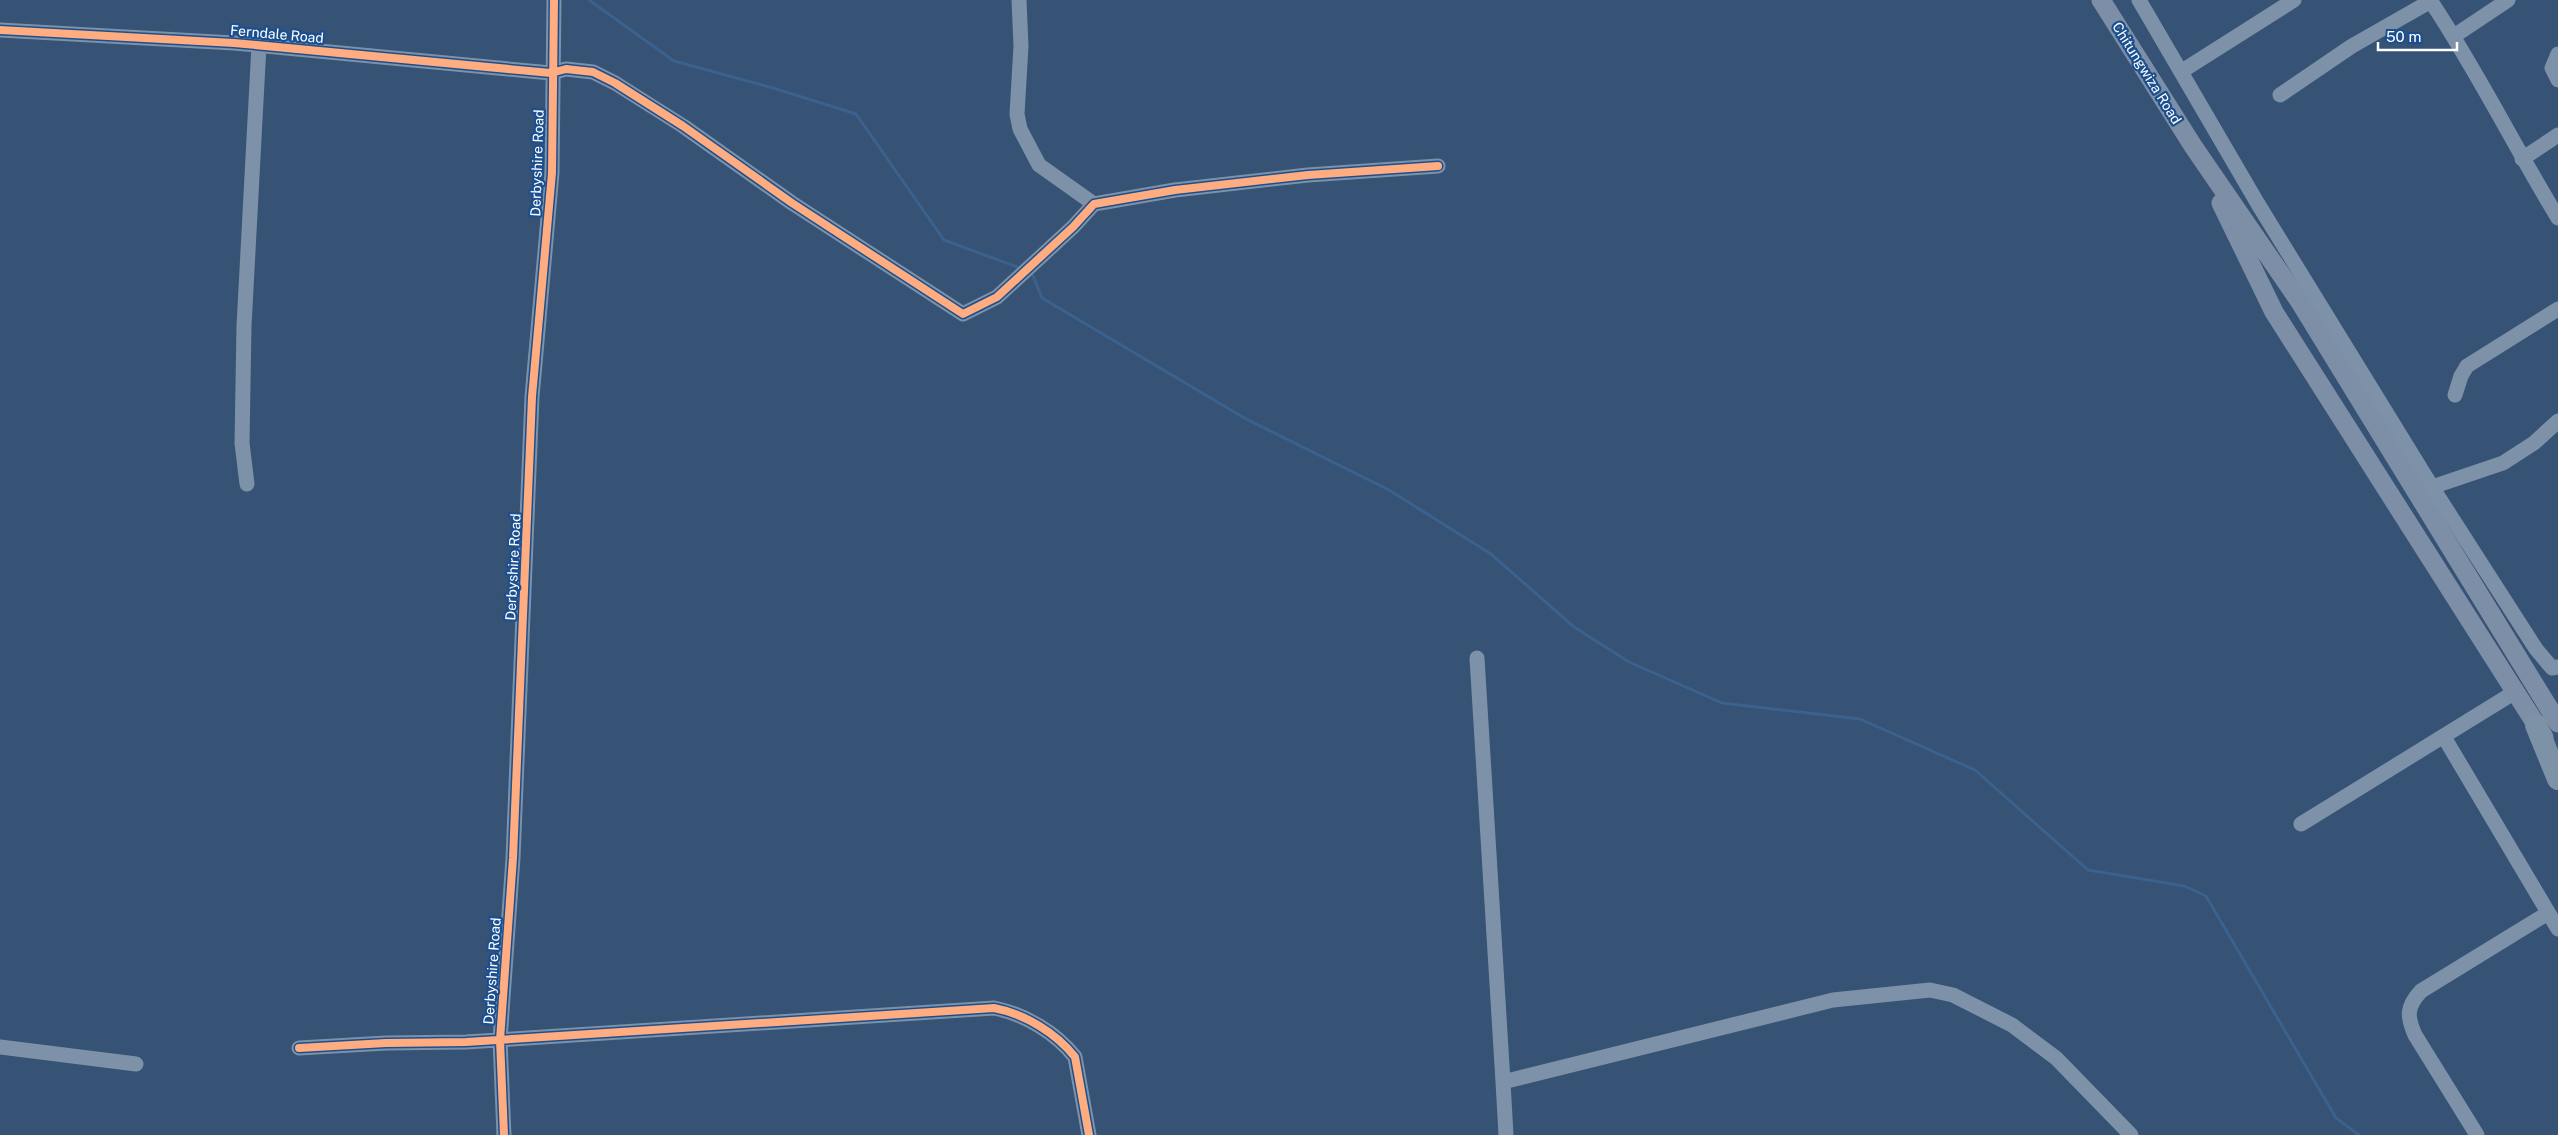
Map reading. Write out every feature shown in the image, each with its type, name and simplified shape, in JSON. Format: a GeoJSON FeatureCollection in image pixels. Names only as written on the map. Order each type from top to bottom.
{"type":"FeatureCollection","features":[{"type":"Feature","properties":{"kind":"highway"},"geometry":{"type":"LineString","coordinates":[[2547,724],[2558,779]]}},
{"type":"Feature","properties":{"kind":"main road","name":"Chitungwiza Road"},"geometry":{"type":"LineString","coordinates":[[2100,0],[2192,146]]}},
{"type":"Feature","properties":{"kind":"main road"},"geometry":{"type":"LineString","coordinates":[[2192,146],[2274,312],[2515,692],[2547,724]]}},
{"type":"Feature","properties":{"kind":"main road"},"geometry":{"type":"LineString","coordinates":[[2192,146],[2300,302],[2547,724],[2558,761]]}},
{"type":"Feature","properties":{"kind":"street","name":"Derbyshire Road"},"geometry":{"type":"LineString","coordinates":[[504,1135],[500,1040],[512,858],[532,397],[552,173],[551,73],[554,0]]}},
{"type":"Feature","properties":{"kind":"street"},"geometry":{"type":"LineString","coordinates":[[1019,0],[1021,46],[1017,114],[1020,129],[1039,165],[1094,204],[1204,186],[1308,175],[1438,166]]}},
{"type":"Feature","properties":{"kind":"street"},"geometry":{"type":"LineString","coordinates":[[2139,0],[2182,70],[2258,204],[2432,487],[2536,649],[2557,668]]}},
{"type":"Feature","properties":{"kind":"street"},"geometry":{"type":"LineString","coordinates":[[2182,70],[2294,0]]}},
{"type":"Feature","properties":{"kind":"street"},"geometry":{"type":"LineString","coordinates":[[2454,36],[2508,0]]}},
{"type":"Feature","properties":{"kind":"street"},"geometry":{"type":"LineString","coordinates":[[2280,95],[2352,46],[2431,1],[2454,36],[2522,159],[2558,218]]}},
{"type":"Feature","properties":{"kind":"street","name":"Ferndale Road"},"geometry":{"type":"LineString","coordinates":[[0,30],[259,45],[551,73],[566,69],[593,72],[615,82],[683,126],[792,203],[963,314],[997,297],[1073,227],[1094,204]]}},
{"type":"Feature","properties":{"kind":"street"},"geometry":{"type":"LineString","coordinates":[[247,484],[242,443],[244,326],[259,45]]}},
{"type":"Feature","properties":{"kind":"street"},"geometry":{"type":"LineString","coordinates":[[2558,54],[2552,68],[2558,80]]}},
{"type":"Feature","properties":{"kind":"street"},"geometry":{"type":"LineString","coordinates":[[2522,159],[2558,135]]}},
{"type":"Feature","properties":{"kind":"street"},"geometry":{"type":"LineString","coordinates":[[2455,395],[2461,376],[2467,366],[2558,309]]}},
{"type":"Feature","properties":{"kind":"street"},"geometry":{"type":"LineString","coordinates":[[2432,487],[2503,463],[2534,443],[2558,421]]}},
{"type":"Feature","properties":{"kind":"street"},"geometry":{"type":"LineString","coordinates":[[1478,658],[1506,1135]]}},
{"type":"Feature","properties":{"kind":"street"},"geometry":{"type":"LineString","coordinates":[[2301,824],[2515,692]]}},
{"type":"Feature","properties":{"kind":"street"},"geometry":{"type":"LineString","coordinates":[[2444,737],[2558,929]]}},
{"type":"Feature","properties":{"kind":"street"},"geometry":{"type":"LineString","coordinates":[[2477,1135],[2416,1035],[2408,1019],[2410,1009],[2414,998],[2421,991],[2548,913]]}},
{"type":"Feature","properties":{"kind":"street"},"geometry":{"type":"LineString","coordinates":[[1503,1082],[1833,1000],[1930,990],[1953,995],[2012,1025],[2056,1058],[2131,1135]]}},
{"type":"Feature","properties":{"kind":"street"},"geometry":{"type":"LineString","coordinates":[[299,1048],[500,1040],[994,1008],[1016,1014],[1038,1026],[1068,1047],[1075,1057],[1089,1135]]}},
{"type":"Feature","properties":{"kind":"street"},"geometry":{"type":"LineString","coordinates":[[0,1047],[136,1064]]}},
{"type":"Feature","properties":{"kind":"waterway"},"geometry":{"type":"LineString","coordinates":[[589,0],[674,61],[773,88],[856,114],[944,240],[1020,268]]}},
{"type":"Feature","properties":{"kind":"waterway"},"geometry":{"type":"LineString","coordinates":[[1033,276],[1042,298],[1246,419],[1389,490],[1491,554],[1574,627],[1629,662],[1722,703],[1860,719],[1975,770],[2088,870],[2184,886],[2206,896],[2336,1118],[2359,1135]]}},
{"type":"Feature","properties":{"kind":"cycle path"},"geometry":{"type":"LineString","coordinates":[[504,1135],[500,1040],[513,858],[532,397],[552,173],[554,0]]}},
{"type":"Feature","properties":{"kind":"cycle path"},"geometry":{"type":"LineString","coordinates":[[0,30],[234,43],[551,73],[566,69],[593,72],[615,83],[683,126],[792,203],[963,314],[997,297],[1073,227],[1094,204],[1175,190],[1308,175],[1438,166]]}},
{"type":"Feature","properties":{"kind":"cycle path"},"geometry":{"type":"LineString","coordinates":[[299,1048],[386,1043],[466,1042],[994,1008],[1017,1015],[1039,1026],[1059,1040],[1075,1057],[1089,1135]]}}]}
